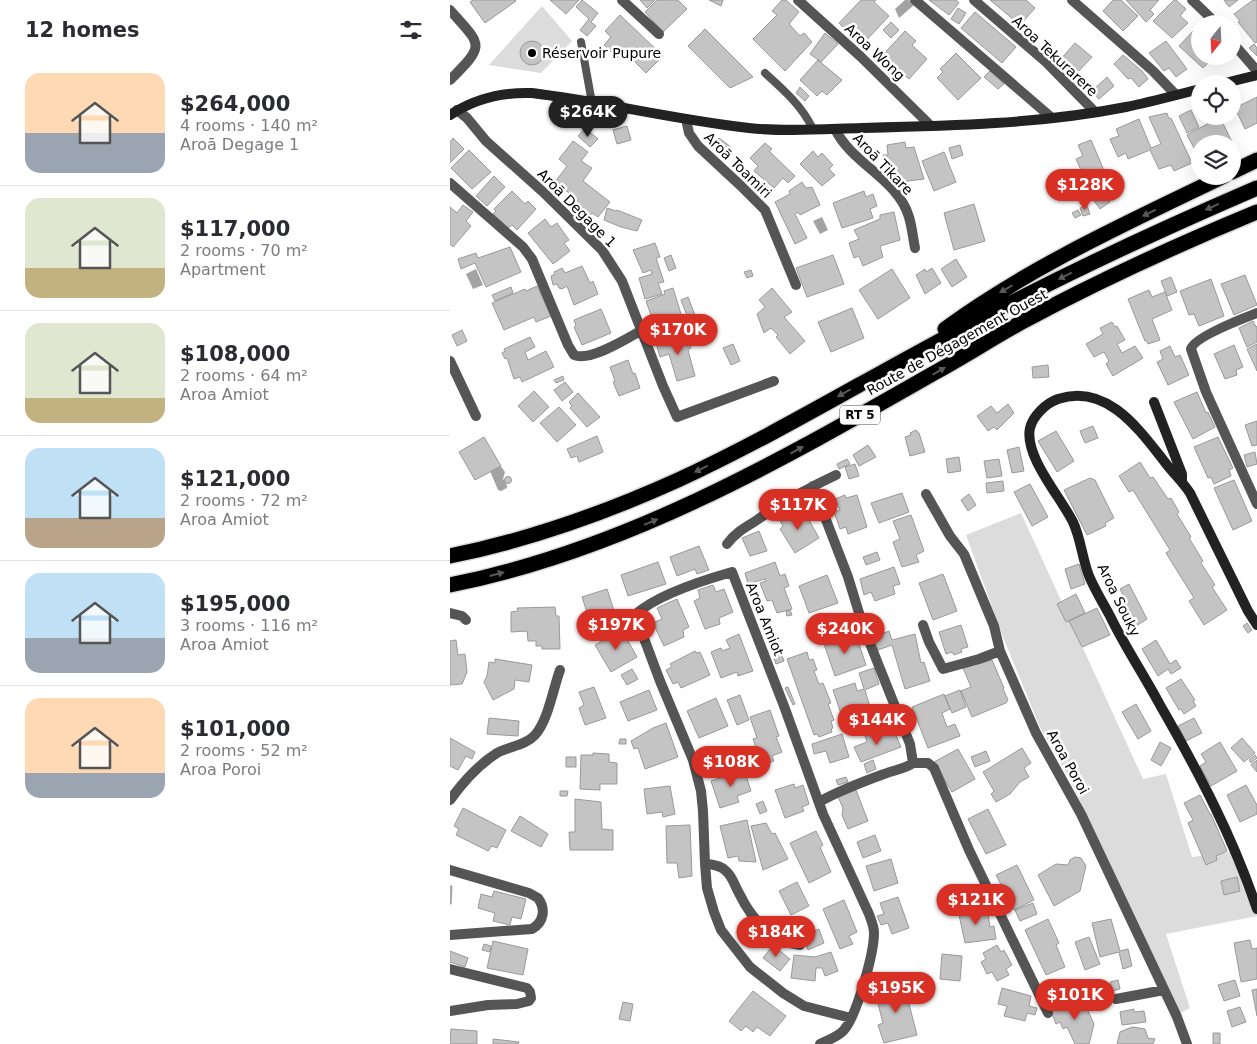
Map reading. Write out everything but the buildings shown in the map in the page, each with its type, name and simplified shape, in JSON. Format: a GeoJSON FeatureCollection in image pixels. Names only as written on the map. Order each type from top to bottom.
{"type":"FeatureCollection","features":[{"type":"Feature","properties":{"kind":"highway"},"geometry":{"type":"LineString","coordinates":[[1241,168],[1257,160]]}},
{"type":"Feature","properties":{"kind":"highway"},"geometry":{"type":"LineString","coordinates":[[910,357],[932,338],[977,305],[1061,257],[1206,185]]}},
{"type":"Feature","properties":{"kind":"highway","name":"Route de Dégagement Ouest"},"geometry":{"type":"LineString","coordinates":[[450,556],[526,538],[652,492],[775,431],[1023,296],[1135,242],[1257,188]]}},
{"type":"Feature","properties":{"kind":"highway","name":"Route de Dégagement Ouest"},"geometry":{"type":"LineString","coordinates":[[450,585],[497,574],[571,552],[632,530],[694,503],[837,429],[1069,297],[1175,247],[1257,212]]}},
{"type":"Feature","properties":{"kind":"street"},"geometry":{"type":"LineString","coordinates":[[622,0],[659,34]]}},
{"type":"Feature","properties":{"kind":"street","name":"Aroa Wong"},"geometry":{"type":"LineString","coordinates":[[798,0],[860,56],[932,126]]}},
{"type":"Feature","properties":{"kind":"street"},"geometry":{"type":"LineString","coordinates":[[915,0],[1052,118]]}},
{"type":"Feature","properties":{"kind":"street","name":"Aroa Tekurarere"},"geometry":{"type":"LineString","coordinates":[[974,0],[1046,62],[1095,112]]}},
{"type":"Feature","properties":{"kind":"street"},"geometry":{"type":"LineString","coordinates":[[1072,0],[1153,71],[1176,95]]}},
{"type":"Feature","properties":{"kind":"street"},"geometry":{"type":"LineString","coordinates":[[1192,0],[1208,15]]}},
{"type":"Feature","properties":{"kind":"street"},"geometry":{"type":"LineString","coordinates":[[450,10],[473,35],[477,43],[476,49],[468,62],[450,80]]}},
{"type":"Feature","properties":{"kind":"street"},"geometry":{"type":"LineString","coordinates":[[1241,52],[1257,71]]}},
{"type":"Feature","properties":{"kind":"street"},"geometry":{"type":"LineString","coordinates":[[1241,79],[1257,75]]}},
{"type":"Feature","properties":{"kind":"street"},"geometry":{"type":"LineString","coordinates":[[452,109],[491,97],[521,92],[554,95],[686,119],[750,128],[835,130],[1052,118],[1126,107],[1191,91]]}},
{"type":"Feature","properties":{"kind":"street","name":"Aroā Degage 1"},"geometry":{"type":"LineString","coordinates":[[452,109],[467,118],[486,141],[542,191],[602,250],[622,281],[677,417],[774,381]]}},
{"type":"Feature","properties":{"kind":"street","name":"Aroā Toamiri"},"geometry":{"type":"LineString","coordinates":[[686,119],[689,133],[698,146],[765,210],[796,285]]}},
{"type":"Feature","properties":{"kind":"street","name":"Aroā Tikare"},"geometry":{"type":"LineString","coordinates":[[835,130],[848,149],[898,197],[910,218],[915,248]]}},
{"type":"Feature","properties":{"kind":"street"},"geometry":{"type":"LineString","coordinates":[[450,183],[523,247],[532,259],[574,355],[582,357],[596,354],[642,330]]}},
{"type":"Feature","properties":{"kind":"street"},"geometry":{"type":"LineString","coordinates":[[1257,313],[1204,337],[1193,344],[1191,349],[1206,392],[1257,504]]}},
{"type":"Feature","properties":{"kind":"street"},"geometry":{"type":"LineString","coordinates":[[450,361],[476,416]]}},
{"type":"Feature","properties":{"kind":"street","name":"Aroa Souky"},"geometry":{"type":"LineString","coordinates":[[1182,481],[1130,421],[1114,407],[1099,400],[1081,396],[1066,396],[1053,401],[1032,422],[1028,436],[1037,464],[1073,522],[1081,543],[1089,575],[1109,615],[1169,720],[1225,826],[1257,909]]}},
{"type":"Feature","properties":{"kind":"street"},"geometry":{"type":"LineString","coordinates":[[1154,402],[1182,474],[1182,481],[1195,501],[1248,611],[1257,625]]}},
{"type":"Feature","properties":{"kind":"street"},"geometry":{"type":"LineString","coordinates":[[727,544],[731,538],[760,518],[836,474]]}},
{"type":"Feature","properties":{"kind":"street"},"geometry":{"type":"LineString","coordinates":[[813,486],[848,577],[863,626],[910,744],[913,763]]}},
{"type":"Feature","properties":{"kind":"street","name":"Aroa Poroi"},"geometry":{"type":"LineString","coordinates":[[926,494],[950,536],[964,554],[994,626],[1000,651],[1036,733],[1081,814],[1164,990],[1187,1044]]}},
{"type":"Feature","properties":{"kind":"street","name":"Aroa Amiot"},"geometry":{"type":"LineString","coordinates":[[820,1044],[843,1032],[850,1018],[866,976],[872,951],[874,930],[819,802],[732,572],[708,579],[654,601],[642,608],[636,614],[636,617],[693,760],[701,791],[707,888],[717,922],[727,939],[750,967],[782,993],[804,1006],[850,1018]]}},
{"type":"Feature","properties":{"kind":"street"},"geometry":{"type":"LineString","coordinates":[[450,613],[462,616],[466,620]]}},
{"type":"Feature","properties":{"kind":"street"},"geometry":{"type":"LineString","coordinates":[[922,625],[928,642],[942,669],[978,660],[1000,651]]}},
{"type":"Feature","properties":{"kind":"street"},"geometry":{"type":"LineString","coordinates":[[450,800],[481,764],[498,753],[534,737],[540,730],[560,670]]}},
{"type":"Feature","properties":{"kind":"street"},"geometry":{"type":"LineString","coordinates":[[819,802],[838,791],[913,763],[928,763],[934,768],[945,798],[982,880],[1048,1014]]}},
{"type":"Feature","properties":{"kind":"street"},"geometry":{"type":"LineString","coordinates":[[705,862],[717,865],[727,871],[746,906],[774,937],[790,944],[800,945]]}},
{"type":"Feature","properties":{"kind":"street"},"geometry":{"type":"LineString","coordinates":[[450,870],[529,893],[538,898],[543,910],[540,921],[532,929],[450,935]]}},
{"type":"Feature","properties":{"kind":"street"},"geometry":{"type":"LineString","coordinates":[[450,969],[527,988],[531,998],[529,1001],[517,1004],[488,1005],[450,1011]]}},
{"type":"Feature","properties":{"kind":"street"},"geometry":{"type":"LineString","coordinates":[[1116,999],[1164,990]]}},
{"type":"Feature","properties":{"kind":"lane"},"geometry":{"type":"LineString","coordinates":[[581,42],[592,103]]}},
{"type":"Feature","properties":{"kind":"lane"},"geometry":{"type":"LineString","coordinates":[[765,73],[801,108],[813,129]]}},
{"type":"Feature","properties":{"kind":"shaded area"},"geometry":{"type":"Polygon","coordinates":[[[905,0],[909,0],[914,5],[899,18],[895,9],[905,0]]]}},
{"type":"Feature","properties":{"kind":"shaded area"},"geometry":{"type":"Polygon","coordinates":[[[542,6],[572,41],[541,73],[489,65],[542,6]]]}},
{"type":"Feature","properties":{"kind":"shaded area"},"geometry":{"type":"Polygon","coordinates":[[[822,217],[828,230],[820,234],[813,221],[822,217]]]}},
{"type":"Feature","properties":{"kind":"shaded area"},"geometry":{"type":"Polygon","coordinates":[[[476,269],[483,285],[473,289],[466,274],[476,269]]]}},
{"type":"Feature","properties":{"kind":"shaded area"},"geometry":{"type":"Polygon","coordinates":[[[500,465],[505,472],[503,479],[507,487],[501,491],[498,490],[490,471],[500,465]]]}},
{"type":"Feature","properties":{"kind":"shaded area"},"geometry":{"type":"Polygon","coordinates":[[[1021,513],[1143,779],[1166,774],[1192,857],[1237,851],[1257,904],[1257,916],[1166,934],[1190,1008],[1175,1016],[1148,945],[1071,782],[1039,725],[1003,637],[966,535],[1021,513]]]}},
{"type":"Feature","properties":{"kind":"place","name":"Réservoir Pupure"},"geometry":{"type":"Point","coordinates":[532,53]}}]}
